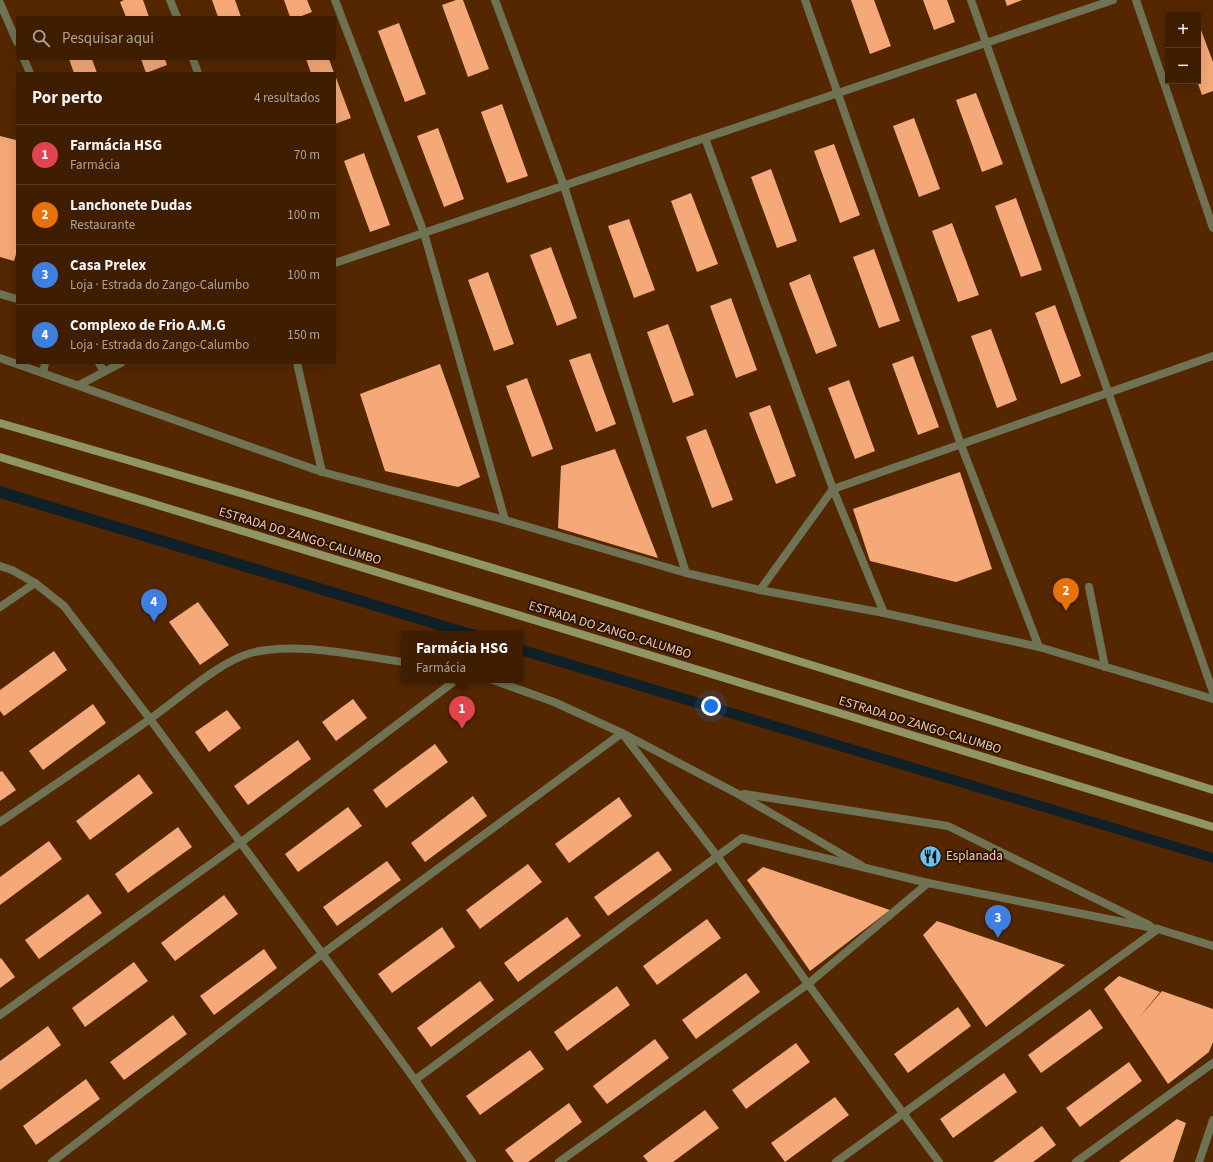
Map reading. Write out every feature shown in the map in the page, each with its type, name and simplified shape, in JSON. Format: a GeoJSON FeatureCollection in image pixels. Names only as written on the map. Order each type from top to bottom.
{"type":"FeatureCollection","features":[{"type":"Feature","properties":{"kind":"main road","name":"ESTRADA DO ZANGO-CALUMBO"},"geometry":{"type":"LineString","coordinates":[[0,423],[204,482],[629,610],[1213,790]]}},
{"type":"Feature","properties":{"kind":"main road","name":"ESTRADA DO ZANGO-CALUMBO"},"geometry":{"type":"LineString","coordinates":[[0,457],[1213,827]]}},
{"type":"Feature","properties":{"kind":"street"},"geometry":{"type":"LineString","coordinates":[[170,0],[177,16]]}},
{"type":"Feature","properties":{"kind":"street"},"geometry":{"type":"LineString","coordinates":[[335,0],[424,233],[505,520]]}},
{"type":"Feature","properties":{"kind":"street"},"geometry":{"type":"LineString","coordinates":[[495,0],[564,186],[686,573]]}},
{"type":"Feature","properties":{"kind":"street"},"geometry":{"type":"LineString","coordinates":[[805,0],[961,445],[1039,648]]}},
{"type":"Feature","properties":{"kind":"street"},"geometry":{"type":"LineString","coordinates":[[972,0],[1213,692]]}},
{"type":"Feature","properties":{"kind":"street"},"geometry":{"type":"LineString","coordinates":[[336,263],[1113,0]]}},
{"type":"Feature","properties":{"kind":"street"},"geometry":{"type":"LineString","coordinates":[[1136,0],[1213,228]]}},
{"type":"Feature","properties":{"kind":"street"},"geometry":{"type":"LineString","coordinates":[[0,3],[16,40]]}},
{"type":"Feature","properties":{"kind":"street"},"geometry":{"type":"LineString","coordinates":[[24,60],[30,72]]}},
{"type":"Feature","properties":{"kind":"street"},"geometry":{"type":"LineString","coordinates":[[193,60],[198,72]]}},
{"type":"Feature","properties":{"kind":"street"},"geometry":{"type":"LineString","coordinates":[[705,138],[833,489],[884,613]]}},
{"type":"Feature","properties":{"kind":"street"},"geometry":{"type":"LineString","coordinates":[[0,294],[16,299]]}},
{"type":"Feature","properties":{"kind":"street"},"geometry":{"type":"LineString","coordinates":[[760,590],[833,489],[1213,356]]}},
{"type":"Feature","properties":{"kind":"street"},"geometry":{"type":"LineString","coordinates":[[0,358],[16,363]]}},
{"type":"Feature","properties":{"kind":"street"},"geometry":{"type":"LineString","coordinates":[[18,364],[322,472],[505,520],[686,573],[760,590],[884,613],[1039,648],[1213,699]]}},
{"type":"Feature","properties":{"kind":"street"},"geometry":{"type":"LineString","coordinates":[[44,373],[45,364]]}},
{"type":"Feature","properties":{"kind":"street"},"geometry":{"type":"LineString","coordinates":[[100,364],[104,372]]}},
{"type":"Feature","properties":{"kind":"street"},"geometry":{"type":"LineString","coordinates":[[79,385],[119,364]]}},
{"type":"Feature","properties":{"kind":"street"},"geometry":{"type":"LineString","coordinates":[[297,364],[322,472]]}},
{"type":"Feature","properties":{"kind":"street"},"geometry":{"type":"LineString","coordinates":[[0,566],[12,570],[35,582],[64,606],[150,719],[415,1080],[472,1162]]}},
{"type":"Feature","properties":{"kind":"street"},"geometry":{"type":"LineString","coordinates":[[0,607],[35,582]]}},
{"type":"Feature","properties":{"kind":"street"},"geometry":{"type":"LineString","coordinates":[[1089,587],[1105,667]]}},
{"type":"Feature","properties":{"kind":"street"},"geometry":{"type":"LineString","coordinates":[[0,822],[150,719],[226,664],[250,653],[282,649],[315,650],[401,662]]}},
{"type":"Feature","properties":{"kind":"street"},"geometry":{"type":"LineString","coordinates":[[0,1015],[240,843],[452,683]]}},
{"type":"Feature","properties":{"kind":"street"},"geometry":{"type":"LineString","coordinates":[[501,683],[554,702],[622,734],[738,794],[862,866]]}},
{"type":"Feature","properties":{"kind":"street"},"geometry":{"type":"LineString","coordinates":[[622,734],[717,856],[808,984],[939,1162]]}},
{"type":"Feature","properties":{"kind":"street"},"geometry":{"type":"LineString","coordinates":[[52,1162],[322,954],[622,734]]}},
{"type":"Feature","properties":{"kind":"street"},"geometry":{"type":"LineString","coordinates":[[738,794],[948,826],[1158,929]]}},
{"type":"Feature","properties":{"kind":"street"},"geometry":{"type":"LineString","coordinates":[[415,1080],[742,838],[928,883],[1158,929],[1213,946]]}},
{"type":"Feature","properties":{"kind":"street"},"geometry":{"type":"LineString","coordinates":[[559,1162],[808,984],[928,883]]}},
{"type":"Feature","properties":{"kind":"street"},"geometry":{"type":"LineString","coordinates":[[836,1162],[1158,929]]}},
{"type":"Feature","properties":{"kind":"street"},"geometry":{"type":"LineString","coordinates":[[1076,1162],[1213,1064]]}},
{"type":"Feature","properties":{"kind":"street"},"geometry":{"type":"LineString","coordinates":[[1199,1162],[1213,1120]]}},
{"type":"Feature","properties":{"kind":"water"},"geometry":{"type":"Polygon","coordinates":[[[0,486],[478,631],[441,631],[0,498],[0,486]]]}},
{"type":"Feature","properties":{"kind":"water"},"geometry":{"type":"Polygon","coordinates":[[[523,645],[1213,853],[1213,863],[523,656],[523,645]]]}},
{"type":"Feature","properties":{"kind":"building"},"geometry":{"type":"Polygon","coordinates":[[[124,0],[143,0],[149,16],[126,16],[120,2],[124,0]]]}},
{"type":"Feature","properties":{"kind":"building"},"geometry":{"type":"Polygon","coordinates":[[[212,0],[235,0],[241,16],[218,16],[212,0]]]}},
{"type":"Feature","properties":{"kind":"building"},"geometry":{"type":"Polygon","coordinates":[[[284,0],[307,0],[312,12],[302,16],[290,16],[284,0]]]}},
{"type":"Feature","properties":{"kind":"building"},"geometry":{"type":"Polygon","coordinates":[[[456,0],[463,0],[489,69],[468,77],[442,5],[456,0]]]}},
{"type":"Feature","properties":{"kind":"building"},"geometry":{"type":"Polygon","coordinates":[[[851,0],[874,0],[891,46],[870,54],[851,0]]]}},
{"type":"Feature","properties":{"kind":"building"},"geometry":{"type":"Polygon","coordinates":[[[923,0],[947,0],[955,22],[934,30],[923,0]]]}},
{"type":"Feature","properties":{"kind":"building"},"geometry":{"type":"Polygon","coordinates":[[[1005,0],[1022,0],[1007,6],[1005,0]]]}},
{"type":"Feature","properties":{"kind":"building"},"geometry":{"type":"Polygon","coordinates":[[[399,23],[426,94],[405,102],[378,31],[399,23]]]}},
{"type":"Feature","properties":{"kind":"building"},"geometry":{"type":"Polygon","coordinates":[[[1201,30],[1213,62],[1213,91],[1202,95],[1198,84],[1201,84],[1201,30]]]}},
{"type":"Feature","properties":{"kind":"building"},"geometry":{"type":"Polygon","coordinates":[[[69,60],[92,60],[97,72],[74,72],[69,60]]]}},
{"type":"Feature","properties":{"kind":"building"},"geometry":{"type":"Polygon","coordinates":[[[141,60],[165,60],[167,65],[146,72],[141,60]]]}},
{"type":"Feature","properties":{"kind":"building"},"geometry":{"type":"Polygon","coordinates":[[[306,60],[329,60],[334,72],[311,72],[306,60]]]}},
{"type":"Feature","properties":{"kind":"building"},"geometry":{"type":"Polygon","coordinates":[[[336,78],[351,118],[336,124],[336,78]]]}},
{"type":"Feature","properties":{"kind":"building"},"geometry":{"type":"Polygon","coordinates":[[[976,93],[1003,164],[982,172],[956,100],[976,93]]]}},
{"type":"Feature","properties":{"kind":"building"},"geometry":{"type":"Polygon","coordinates":[[[502,104],[528,176],[507,183],[481,112],[502,104]]]}},
{"type":"Feature","properties":{"kind":"building"},"geometry":{"type":"Polygon","coordinates":[[[914,118],[940,189],[919,197],[893,126],[914,118]]]}},
{"type":"Feature","properties":{"kind":"building"},"geometry":{"type":"Polygon","coordinates":[[[438,128],[464,199],[444,207],[417,136],[438,128]]]}},
{"type":"Feature","properties":{"kind":"building"},"geometry":{"type":"Polygon","coordinates":[[[0,136],[16,140],[16,254],[14,261],[0,257],[0,136]]]}},
{"type":"Feature","properties":{"kind":"building"},"geometry":{"type":"Polygon","coordinates":[[[834,144],[860,215],[840,223],[814,151],[834,144]]]}},
{"type":"Feature","properties":{"kind":"building"},"geometry":{"type":"Polygon","coordinates":[[[364,153],[390,225],[370,232],[344,161],[364,153]]]}},
{"type":"Feature","properties":{"kind":"building"},"geometry":{"type":"Polygon","coordinates":[[[771,169],[797,241],[777,248],[751,177],[771,169]]]}},
{"type":"Feature","properties":{"kind":"building"},"geometry":{"type":"Polygon","coordinates":[[[691,193],[718,264],[697,272],[671,201],[691,193]]]}},
{"type":"Feature","properties":{"kind":"building"},"geometry":{"type":"Polygon","coordinates":[[[1016,198],[1042,270],[1021,277],[995,206],[1016,198]]]}},
{"type":"Feature","properties":{"kind":"building"},"geometry":{"type":"Polygon","coordinates":[[[629,219],[655,290],[634,298],[608,226],[629,219]]]}},
{"type":"Feature","properties":{"kind":"building"},"geometry":{"type":"Polygon","coordinates":[[[952,223],[979,295],[958,302],[932,231],[952,223]]]}},
{"type":"Feature","properties":{"kind":"building"},"geometry":{"type":"Polygon","coordinates":[[[551,247],[577,318],[557,326],[530,255],[551,247]]]}},
{"type":"Feature","properties":{"kind":"building"},"geometry":{"type":"Polygon","coordinates":[[[874,249],[900,321],[879,328],[853,257],[874,249]]]}},
{"type":"Feature","properties":{"kind":"building"},"geometry":{"type":"Polygon","coordinates":[[[488,272],[514,344],[494,351],[468,280],[488,272]]]}},
{"type":"Feature","properties":{"kind":"building"},"geometry":{"type":"Polygon","coordinates":[[[810,274],[837,346],[816,354],[789,283],[810,274]]]}},
{"type":"Feature","properties":{"kind":"building"},"geometry":{"type":"Polygon","coordinates":[[[731,298],[757,370],[736,378],[710,306],[731,298]]]}},
{"type":"Feature","properties":{"kind":"building"},"geometry":{"type":"Polygon","coordinates":[[[1055,305],[1081,376],[1061,384],[1035,313],[1055,305]]]}},
{"type":"Feature","properties":{"kind":"building"},"geometry":{"type":"Polygon","coordinates":[[[668,324],[694,395],[673,403],[647,332],[668,324]]]}},
{"type":"Feature","properties":{"kind":"building"},"geometry":{"type":"Polygon","coordinates":[[[991,329],[1017,400],[997,408],[971,336],[991,329]]]}},
{"type":"Feature","properties":{"kind":"building"},"geometry":{"type":"Polygon","coordinates":[[[590,353],[616,424],[596,432],[569,360],[590,353]]]}},
{"type":"Feature","properties":{"kind":"building"},"geometry":{"type":"Polygon","coordinates":[[[913,356],[939,427],[918,435],[892,364],[913,356]]]}},
{"type":"Feature","properties":{"kind":"building"},"geometry":{"type":"Polygon","coordinates":[[[440,364],[480,477],[458,487],[385,471],[360,394],[440,364]]]}},
{"type":"Feature","properties":{"kind":"building"},"geometry":{"type":"Polygon","coordinates":[[[527,378],[553,449],[532,457],[506,386],[527,378]]]}},
{"type":"Feature","properties":{"kind":"building"},"geometry":{"type":"Polygon","coordinates":[[[849,380],[875,451],[855,459],[828,388],[849,380]]]}},
{"type":"Feature","properties":{"kind":"building"},"geometry":{"type":"Polygon","coordinates":[[[770,405],[796,476],[776,484],[749,413],[770,405]]]}},
{"type":"Feature","properties":{"kind":"building"},"geometry":{"type":"Polygon","coordinates":[[[706,429],[733,500],[712,508],[686,437],[706,429]]]}},
{"type":"Feature","properties":{"kind":"building"},"geometry":{"type":"Polygon","coordinates":[[[615,449],[658,558],[558,528],[561,466],[615,449]]]}},
{"type":"Feature","properties":{"kind":"building"},"geometry":{"type":"Polygon","coordinates":[[[960,472],[992,569],[956,582],[870,561],[853,509],[960,472]]]}},
{"type":"Feature","properties":{"kind":"building"},"geometry":{"type":"Polygon","coordinates":[[[198,602],[229,645],[200,665],[169,622],[198,602]]]}},
{"type":"Feature","properties":{"kind":"building"},"geometry":{"type":"Polygon","coordinates":[[[54,651],[67,670],[4,716],[0,711],[0,690],[54,651]]]}},
{"type":"Feature","properties":{"kind":"building"},"geometry":{"type":"Polygon","coordinates":[[[353,699],[367,718],[336,741],[322,722],[353,699]]]}},
{"type":"Feature","properties":{"kind":"building"},"geometry":{"type":"Polygon","coordinates":[[[93,704],[106,723],[43,770],[29,751],[93,704]]]}},
{"type":"Feature","properties":{"kind":"building"},"geometry":{"type":"Polygon","coordinates":[[[227,710],[241,728],[209,752],[195,732],[227,710]]]}},
{"type":"Feature","properties":{"kind":"building"},"geometry":{"type":"Polygon","coordinates":[[[298,740],[311,759],[248,805],[234,786],[298,740]]]}},
{"type":"Feature","properties":{"kind":"building"},"geometry":{"type":"Polygon","coordinates":[[[435,744],[448,762],[386,808],[373,790],[435,744]]]}},
{"type":"Feature","properties":{"kind":"building"},"geometry":{"type":"Polygon","coordinates":[[[2,771],[16,790],[0,801],[0,772],[2,771]]]}},
{"type":"Feature","properties":{"kind":"building"},"geometry":{"type":"Polygon","coordinates":[[[139,774],[153,793],[90,840],[76,821],[139,774]]]}},
{"type":"Feature","properties":{"kind":"building"},"geometry":{"type":"Polygon","coordinates":[[[473,796],[487,816],[425,862],[411,843],[473,796]]]}},
{"type":"Feature","properties":{"kind":"building"},"geometry":{"type":"Polygon","coordinates":[[[619,797],[632,816],[569,863],[555,844],[619,797]]]}},
{"type":"Feature","properties":{"kind":"building"},"geometry":{"type":"Polygon","coordinates":[[[348,807],[362,826],[298,872],[285,854],[348,807]]]}},
{"type":"Feature","properties":{"kind":"building"},"geometry":{"type":"Polygon","coordinates":[[[178,827],[192,847],[128,893],[115,874],[178,827]]]}},
{"type":"Feature","properties":{"kind":"building"},"geometry":{"type":"Polygon","coordinates":[[[49,841],[62,859],[0,905],[0,877],[49,841]]]}},
{"type":"Feature","properties":{"kind":"building"},"geometry":{"type":"Polygon","coordinates":[[[658,851],[672,870],[608,916],[594,897],[658,851]]]}},
{"type":"Feature","properties":{"kind":"building"},"geometry":{"type":"Polygon","coordinates":[[[387,861],[401,880],[337,926],[323,907],[387,861]]]}},
{"type":"Feature","properties":{"kind":"building"},"geometry":{"type":"Polygon","coordinates":[[[528,864],[542,882],[480,929],[466,910],[528,864]]]}},
{"type":"Feature","properties":{"kind":"building"},"geometry":{"type":"Polygon","coordinates":[[[763,867],[890,910],[810,971],[747,880],[763,867]]]}},
{"type":"Feature","properties":{"kind":"building"},"geometry":{"type":"Polygon","coordinates":[[[88,894],[102,913],[39,959],[25,940],[88,894]]]}},
{"type":"Feature","properties":{"kind":"building"},"geometry":{"type":"Polygon","coordinates":[[[224,895],[238,914],[175,961],[161,943],[224,895]]]}},
{"type":"Feature","properties":{"kind":"building"},"geometry":{"type":"Polygon","coordinates":[[[567,917],[581,936],[518,982],[504,963],[567,917]]]}},
{"type":"Feature","properties":{"kind":"building"},"geometry":{"type":"Polygon","coordinates":[[[707,919],[721,938],[657,985],[643,966],[707,919]]]}},
{"type":"Feature","properties":{"kind":"building"},"geometry":{"type":"Polygon","coordinates":[[[937,921],[1065,965],[986,1027],[923,935],[937,921]]]}},
{"type":"Feature","properties":{"kind":"building"},"geometry":{"type":"Polygon","coordinates":[[[442,927],[455,947],[392,993],[378,974],[442,927]]]}},
{"type":"Feature","properties":{"kind":"building"},"geometry":{"type":"Polygon","coordinates":[[[264,949],[277,968],[214,1015],[200,996],[264,949]]]}},
{"type":"Feature","properties":{"kind":"building"},"geometry":{"type":"Polygon","coordinates":[[[1,958],[15,977],[0,988],[0,959],[1,958]]]}},
{"type":"Feature","properties":{"kind":"building"},"geometry":{"type":"Polygon","coordinates":[[[134,962],[148,981],[85,1027],[72,1008],[134,962]]]}},
{"type":"Feature","properties":{"kind":"building"},"geometry":{"type":"Polygon","coordinates":[[[746,973],[760,992],[696,1039],[682,1020],[746,973]]]}},
{"type":"Feature","properties":{"kind":"building"},"geometry":{"type":"Polygon","coordinates":[[[1119,976],[1160,992],[1138,1019],[1162,991],[1213,1009],[1213,1042],[1209,1052],[1168,1084],[1104,989],[1119,976]]]}},
{"type":"Feature","properties":{"kind":"building"},"geometry":{"type":"Polygon","coordinates":[[[480,981],[494,1000],[431,1047],[417,1028],[480,981]]]}},
{"type":"Feature","properties":{"kind":"building"},"geometry":{"type":"Polygon","coordinates":[[[617,986],[630,1005],[567,1051],[554,1032],[617,986]]]}},
{"type":"Feature","properties":{"kind":"building"},"geometry":{"type":"Polygon","coordinates":[[[958,1007],[971,1026],[908,1073],[894,1054],[958,1007]]]}},
{"type":"Feature","properties":{"kind":"building"},"geometry":{"type":"Polygon","coordinates":[[[1090,1009],[1103,1028],[1041,1073],[1028,1055],[1090,1009]]]}},
{"type":"Feature","properties":{"kind":"building"},"geometry":{"type":"Polygon","coordinates":[[[173,1015],[187,1034],[124,1080],[110,1062],[173,1015]]]}},
{"type":"Feature","properties":{"kind":"building"},"geometry":{"type":"Polygon","coordinates":[[[48,1026],[61,1045],[0,1090],[0,1061],[48,1026]]]}},
{"type":"Feature","properties":{"kind":"building"},"geometry":{"type":"Polygon","coordinates":[[[655,1039],[669,1058],[607,1104],[593,1086],[655,1039]]]}},
{"type":"Feature","properties":{"kind":"building"},"geometry":{"type":"Polygon","coordinates":[[[796,1043],[810,1062],[746,1109],[732,1090],[796,1043]]]}},
{"type":"Feature","properties":{"kind":"building"},"geometry":{"type":"Polygon","coordinates":[[[530,1050],[544,1069],[480,1115],[466,1096],[530,1050]]]}},
{"type":"Feature","properties":{"kind":"building"},"geometry":{"type":"Polygon","coordinates":[[[1129,1062],[1142,1081],[1080,1127],[1066,1108],[1129,1062]]]}},
{"type":"Feature","properties":{"kind":"building"},"geometry":{"type":"Polygon","coordinates":[[[1004,1073],[1017,1092],[953,1138],[940,1119],[1004,1073]]]}},
{"type":"Feature","properties":{"kind":"building"},"geometry":{"type":"Polygon","coordinates":[[[86,1079],[100,1099],[36,1145],[23,1126],[86,1079]]]}},
{"type":"Feature","properties":{"kind":"building"},"geometry":{"type":"Polygon","coordinates":[[[835,1097],[849,1115],[785,1162],[771,1143],[835,1097]]]}},
{"type":"Feature","properties":{"kind":"building"},"geometry":{"type":"Polygon","coordinates":[[[569,1103],[582,1122],[528,1162],[514,1162],[505,1150],[569,1103]]]}},
{"type":"Feature","properties":{"kind":"building"},"geometry":{"type":"Polygon","coordinates":[[[705,1110],[719,1128],[673,1162],[648,1162],[643,1156],[705,1110]]]}},
{"type":"Feature","properties":{"kind":"building"},"geometry":{"type":"Polygon","coordinates":[[[1177,1119],[1186,1123],[1173,1162],[1119,1162],[1177,1119]]]}},
{"type":"Feature","properties":{"kind":"building"},"geometry":{"type":"Polygon","coordinates":[[[1042,1126],[1056,1145],[1033,1162],[993,1162],[1042,1126]]]}},
{"type":"Feature","properties":{"kind":"place","name":"Lanchonete Dudas"},"geometry":{"type":"Point","coordinates":[1066,611]}},
{"type":"Feature","properties":{"kind":"place","name":"Complexo de Frio A.M.G"},"geometry":{"type":"Point","coordinates":[154,622]}},
{"type":"Feature","properties":{"kind":"place","name":"Farmácia HSG"},"geometry":{"type":"Point","coordinates":[462,729]}},
{"type":"Feature","properties":{"kind":"place","name":"Esplanada"},"geometry":{"type":"Point","coordinates":[930,856]}},
{"type":"Feature","properties":{"kind":"place","name":"Casa Prelex"},"geometry":{"type":"Point","coordinates":[998,938]}}]}
